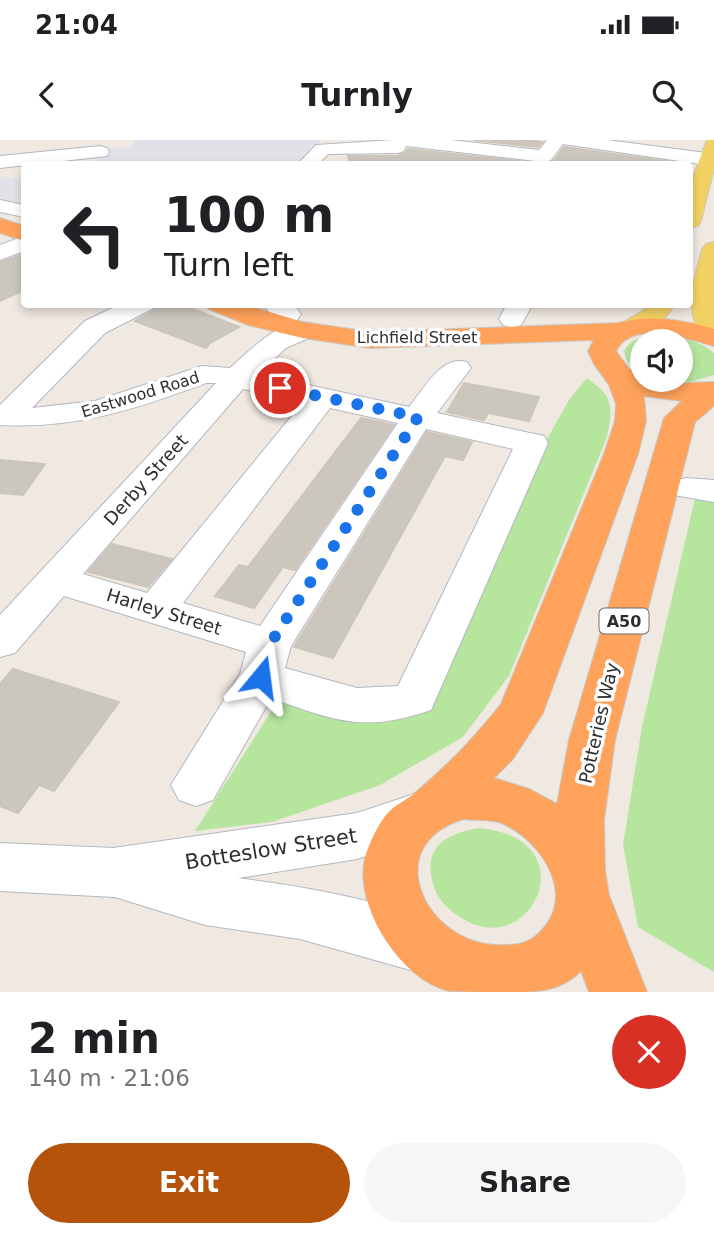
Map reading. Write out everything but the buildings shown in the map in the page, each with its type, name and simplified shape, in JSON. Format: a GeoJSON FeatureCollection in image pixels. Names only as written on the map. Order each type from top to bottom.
{"type":"FeatureCollection","features":[{"type":"Feature","properties":{"kind":"highway"},"geometry":{"type":"LineString","coordinates":[[0,225],[21,233]]}},
{"type":"Feature","properties":{"kind":"highway","name":"Lichfield Street"},"geometry":{"type":"LineString","coordinates":[[241,308],[288,316],[370,340],[501,329],[675,327],[714,337]]}},
{"type":"Feature","properties":{"kind":"highway","name":"Lichfield Street"},"geometry":{"type":"LineString","coordinates":[[501,329],[614,370],[637,384],[690,394],[714,391]]}},
{"type":"Feature","properties":{"kind":"highway"},"geometry":{"type":"LineString","coordinates":[[430,809],[464,799],[508,802],[537,816],[564,841],[581,885],[578,927],[560,953],[539,969],[505,978],[476,976],[443,967],[409,935],[394,905],[390,870],[398,842],[416,819],[430,809],[496,745],[520,713],[621,454],[634,410],[631,395],[604,358],[603,347],[609,338],[627,329]]}},
{"type":"Feature","properties":{"kind":"highway","name":"Potteries Way"},"geometry":{"type":"LineString","coordinates":[[618,992],[581,885],[579,820],[592,740],[680,418],[714,391]]}},
{"type":"Feature","properties":{"kind":"main road"},"geometry":{"type":"LineString","coordinates":[[693,212],[711,158]]}},
{"type":"Feature","properties":{"kind":"main road"},"geometry":{"type":"LineString","coordinates":[[714,249],[700,307],[703,319],[714,337]]}},
{"type":"Feature","properties":{"kind":"main road"},"geometry":{"type":"LineString","coordinates":[[627,329],[655,315],[659,308]]}},
{"type":"Feature","properties":{"kind":"street"},"geometry":{"type":"LineString","coordinates":[[311,161],[323,149],[544,156],[557,140]]}},
{"type":"Feature","properties":{"kind":"street"},"geometry":{"type":"LineString","coordinates":[[567,140],[711,158]]}},
{"type":"Feature","properties":{"kind":"street"},"geometry":{"type":"LineString","coordinates":[[599,161],[608,146]]}},
{"type":"Feature","properties":{"kind":"street"},"geometry":{"type":"LineString","coordinates":[[396,150],[441,161]]}},
{"type":"Feature","properties":{"kind":"street"},"geometry":{"type":"LineString","coordinates":[[0,162],[92,156]]}},
{"type":"Feature","properties":{"kind":"street"},"geometry":{"type":"LineString","coordinates":[[0,170],[21,174]]}},
{"type":"Feature","properties":{"kind":"street"},"geometry":{"type":"LineString","coordinates":[[0,206],[21,210]]}},
{"type":"Feature","properties":{"kind":"street"},"geometry":{"type":"LineString","coordinates":[[0,253],[21,244]]}},
{"type":"Feature","properties":{"kind":"street"},"geometry":{"type":"LineString","coordinates":[[4,416],[95,327],[135,308]]}},
{"type":"Feature","properties":{"kind":"street","name":"Derby Street"},"geometry":{"type":"LineString","coordinates":[[0,642],[237,378],[276,342],[288,316]]}},
{"type":"Feature","properties":{"kind":"street"},"geometry":{"type":"LineString","coordinates":[[196,785],[265,661],[424,411],[457,368]]}},
{"type":"Feature","properties":{"kind":"street","name":"Eastwood Road"},"geometry":{"type":"LineString","coordinates":[[4,416],[35,418],[80,413],[122,403],[202,375],[216,373],[323,397],[424,411]]}},
{"type":"Feature","properties":{"kind":"street"},"geometry":{"type":"LineString","coordinates":[[156,610],[323,397]]}},
{"type":"Feature","properties":{"kind":"street","name":"Harley Street"},"geometry":{"type":"LineString","coordinates":[[57,580],[156,610],[351,704],[379,708],[398,706],[415,698],[532,443],[424,411]]}},
{"type":"Feature","properties":{"kind":"street","name":"Botteslow Street"},"geometry":{"type":"LineString","coordinates":[[0,867],[113,873],[357,836],[430,809]]}},
{"type":"Feature","properties":{"kind":"street","name":"Botteslow Street"},"geometry":{"type":"LineString","coordinates":[[113,873],[205,899],[300,914],[443,967]]}},
{"type":"Feature","properties":{"kind":"shaded area"},"geometry":{"type":"Polygon","coordinates":[[[135,140],[320,140],[320,144],[310,147],[302,161],[93,161],[103,148],[132,147],[135,140]]]}},
{"type":"Feature","properties":{"kind":"shaded area"},"geometry":{"type":"Polygon","coordinates":[[[0,176],[21,180],[21,205],[0,202],[0,176]]]}},
{"type":"Feature","properties":{"kind":"green space"},"geometry":{"type":"Polygon","coordinates":[[[693,341],[714,353],[714,375],[693,381],[693,341]]]}},
{"type":"Feature","properties":{"kind":"green space"},"geometry":{"type":"Polygon","coordinates":[[[630,344],[630,363],[624,351],[630,344]]]}},
{"type":"Feature","properties":{"kind":"green space"},"geometry":{"type":"Polygon","coordinates":[[[587,378],[607,397],[610,417],[607,437],[509,676],[463,737],[380,785],[272,822],[195,831],[288,685],[398,706],[532,443],[547,439],[569,400],[587,378]]]}},
{"type":"Feature","properties":{"kind":"green space"},"geometry":{"type":"Polygon","coordinates":[[[696,494],[714,497],[714,972],[638,927],[623,845],[642,727],[696,494]]]}},
{"type":"Feature","properties":{"kind":"green space"},"geometry":{"type":"Polygon","coordinates":[[[478,828],[512,836],[532,852],[540,872],[538,893],[528,911],[510,924],[488,928],[463,919],[444,904],[433,884],[431,860],[434,851],[447,838],[478,828]]]}},
{"type":"Feature","properties":{"kind":"route"},"geometry":{"type":"LineString","coordinates":[[261,677],[270,644],[418,417],[280,388]]}}]}
